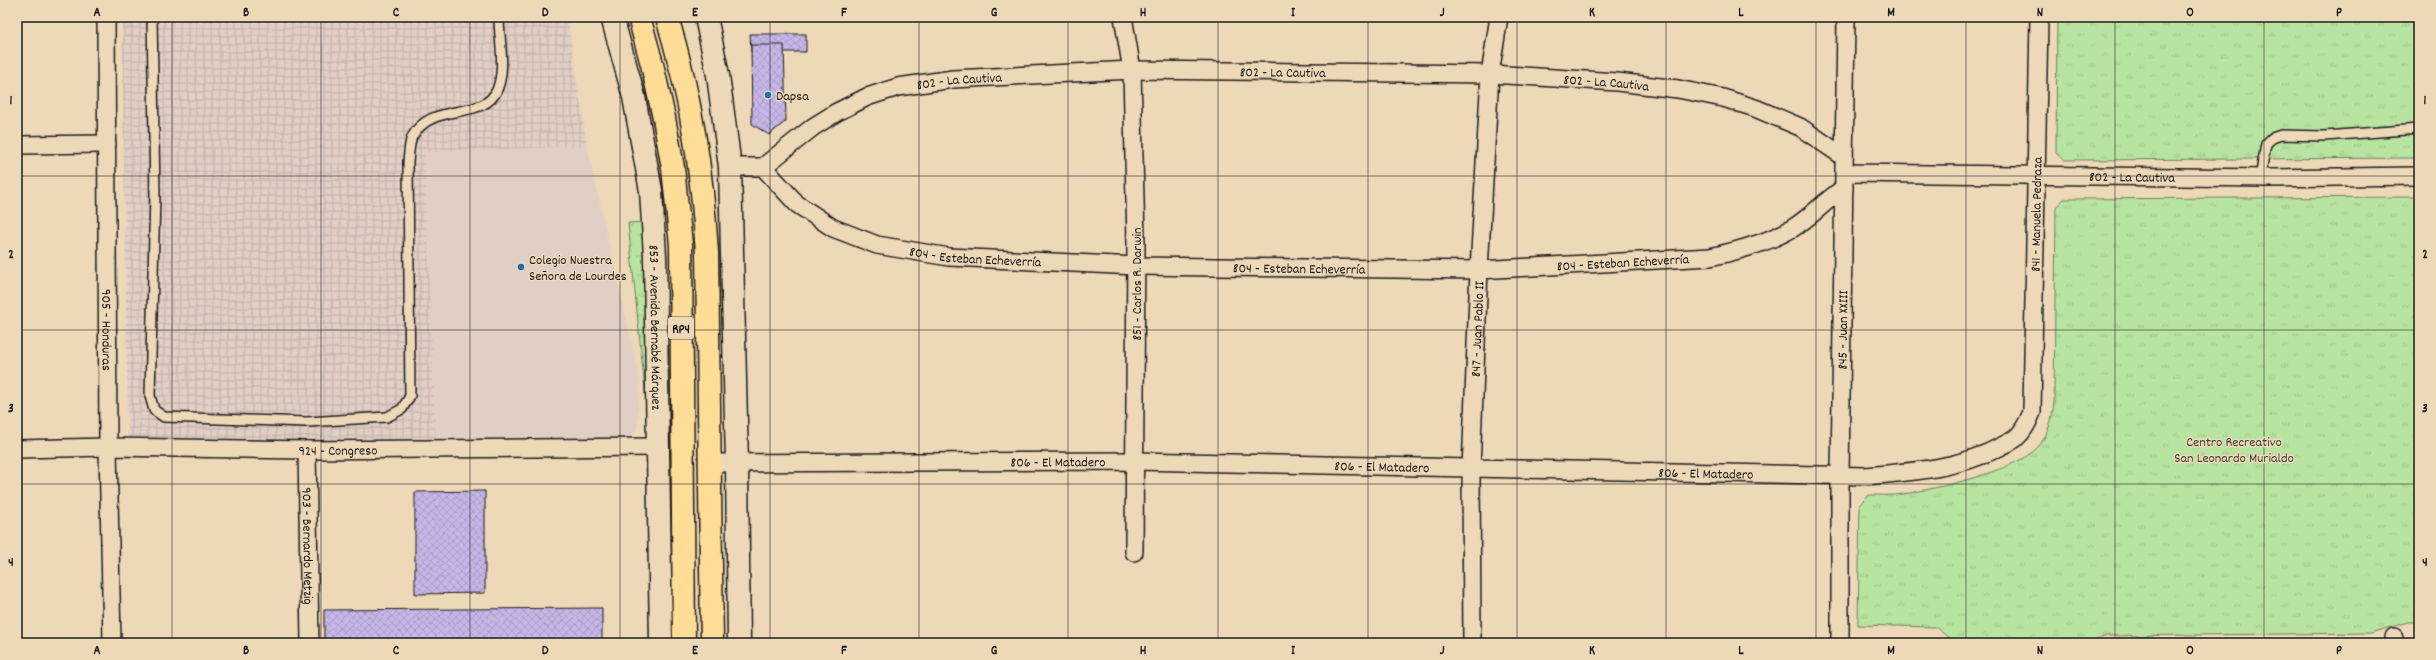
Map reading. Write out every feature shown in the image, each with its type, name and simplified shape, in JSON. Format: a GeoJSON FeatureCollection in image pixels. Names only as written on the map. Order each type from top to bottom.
{"type":"FeatureCollection","features":[{"type":"Feature","properties":{"kind":"main road","name":"853 - Avenida Bernabé Márquez"},"geometry":{"type":"LineString","coordinates":[[639,17],[652,64],[664,118],[673,168],[680,237],[684,643]]}},
{"type":"Feature","properties":{"kind":"main road","name":"RP4"},"geometry":{"type":"LineString","coordinates":[[667,17],[696,134],[703,190],[707,253],[711,463],[712,643]]}},
{"type":"Feature","properties":{"kind":"street","name":"905 - Honduras"},"geometry":{"type":"LineString","coordinates":[[106,17],[108,447],[112,643]]}},
{"type":"Feature","properties":{"kind":"street","name":"853 - Avenida Bernabé Márquez"},"geometry":{"type":"LineString","coordinates":[[612,17],[634,97],[651,191],[655,256],[661,643]]}},
{"type":"Feature","properties":{"kind":"street"},"geometry":{"type":"LineString","coordinates":[[706,17],[718,75],[730,167],[737,464],[739,643]]}},
{"type":"Feature","properties":{"kind":"street","name":"851 - Carlos R. Darwin"},"geometry":{"type":"LineString","coordinates":[[1123,17],[1132,70],[1136,266],[1134,552]]}},
{"type":"Feature","properties":{"kind":"street","name":"847 - Juan Pablo II"},"geometry":{"type":"LineString","coordinates":[[1472,643],[1471,469],[1479,270],[1490,74],[1499,17]]}},
{"type":"Feature","properties":{"kind":"street","name":"845 - Juan XXIII"},"geometry":{"type":"LineString","coordinates":[[1840,643],[1840,476],[1846,17]]}},
{"type":"Feature","properties":{"kind":"street","name":"841 - Manuela Pedraza"},"geometry":{"type":"LineString","coordinates":[[2032,412],[2039,17]]}},
{"type":"Feature","properties":{"kind":"street","name":"802 - La Cautiva"},"geometry":{"type":"LineString","coordinates":[[763,167],[813,127],[837,112],[867,97],[898,87],[953,79],[1132,70],[1490,74],[1617,82],[1722,98],[1782,118],[1828,144],[1844,173],[2260,178],[2419,176]]}},
{"type":"Feature","properties":{"kind":"street"},"geometry":{"type":"LineString","coordinates":[[17,145],[107,144]]}},
{"type":"Feature","properties":{"kind":"street"},"geometry":{"type":"LineString","coordinates":[[730,167],[763,167]]}},
{"type":"Feature","properties":{"kind":"street","name":"804 - Esteban Echeverría"},"geometry":{"type":"LineString","coordinates":[[763,167],[797,204],[812,216],[833,228],[877,245],[949,257],[1136,266],[1479,270],[1710,257],[1734,252],[1777,237],[1793,228],[1844,173]]}},
{"type":"Feature","properties":{"kind":"street","name":"806 - El Matadero"},"geometry":{"type":"LineString","coordinates":[[711,463],[1135,461],[1866,476],[1930,470],[1958,463],[1989,452],[2015,439],[2026,426],[2032,412]]}},
{"type":"Feature","properties":{"kind":"street","name":"924 - Congreso"},"geometry":{"type":"LineString","coordinates":[[17,449],[108,447],[307,450],[658,447]]}},
{"type":"Feature","properties":{"kind":"street","name":"903 - Bernardo Metzig"},"geometry":{"type":"LineString","coordinates":[[307,450],[310,643]]}},
{"type":"Feature","properties":{"kind":"lane"},"geometry":{"type":"LineString","coordinates":[[152,17],[155,195],[150,396],[154,410],[164,417],[307,422],[387,417],[402,409],[410,396],[408,162],[412,138],[432,117],[476,108],[497,91],[501,71],[499,17]]}},
{"type":"Feature","properties":{"kind":"lane"},"geometry":{"type":"LineString","coordinates":[[2260,178],[2266,144],[2277,136],[2324,136],[2419,129]]}},
{"type":"Feature","properties":{"kind":"shaded area"},"geometry":{"type":"Polygon","coordinates":[[[122,17],[567,17],[587,146],[424,152],[436,442],[136,446],[128,438],[122,17]]]}},
{"type":"Feature","properties":{"kind":"shaded area","name":"Colegio Nuestra Señora de Lourdes"},"geometry":{"type":"Polygon","coordinates":[[[587,146],[640,381],[637,429],[628,440],[436,442],[424,151],[587,146]]]}},
{"type":"Feature","properties":{"kind":"green space"},"geometry":{"type":"Polygon","coordinates":[[[2057,17],[2419,17],[2419,158],[2064,160],[2056,153],[2057,17]]]}},
{"type":"Feature","properties":{"kind":"green space","name":"Centro Recreativo San Leonardo Murialdo"},"geometry":{"type":"Polygon","coordinates":[[[2419,197],[2419,622],[2408,622],[2370,633],[2107,636],[2087,643],[1956,643],[1935,627],[1858,625],[1860,504],[1869,495],[1895,495],[1917,492],[1974,478],[1994,471],[2027,456],[2038,447],[2045,437],[2051,420],[2054,402],[2056,207],[2064,199],[2419,197]]]}},
{"type":"Feature","properties":{"kind":"green space"},"geometry":{"type":"Polygon","coordinates":[[[647,222],[650,440],[628,223],[647,222]]]}},
{"type":"Feature","properties":{"kind":"building"},"geometry":{"type":"Polygon","coordinates":[[[750,34],[806,34],[806,52],[751,52],[750,34]]]}},
{"type":"Feature","properties":{"kind":"building"},"geometry":{"type":"Polygon","coordinates":[[[751,45],[784,45],[786,121],[769,135],[752,124],[751,45]]]}},
{"type":"Feature","properties":{"kind":"building"},"geometry":{"type":"Polygon","coordinates":[[[485,491],[485,593],[415,594],[415,492],[485,491]]]}},
{"type":"Feature","properties":{"kind":"building"},"geometry":{"type":"Polygon","coordinates":[[[602,608],[602,643],[324,643],[324,610],[602,608]]]}},
{"type":"Feature","properties":{"kind":"place","name":"Dapsa"},"geometry":{"type":"Point","coordinates":[768,95]}},
{"type":"Feature","properties":{"kind":"place","name":"Colegio Nuestra Señora de Lourdes"},"geometry":{"type":"Point","coordinates":[521,267]}}]}
